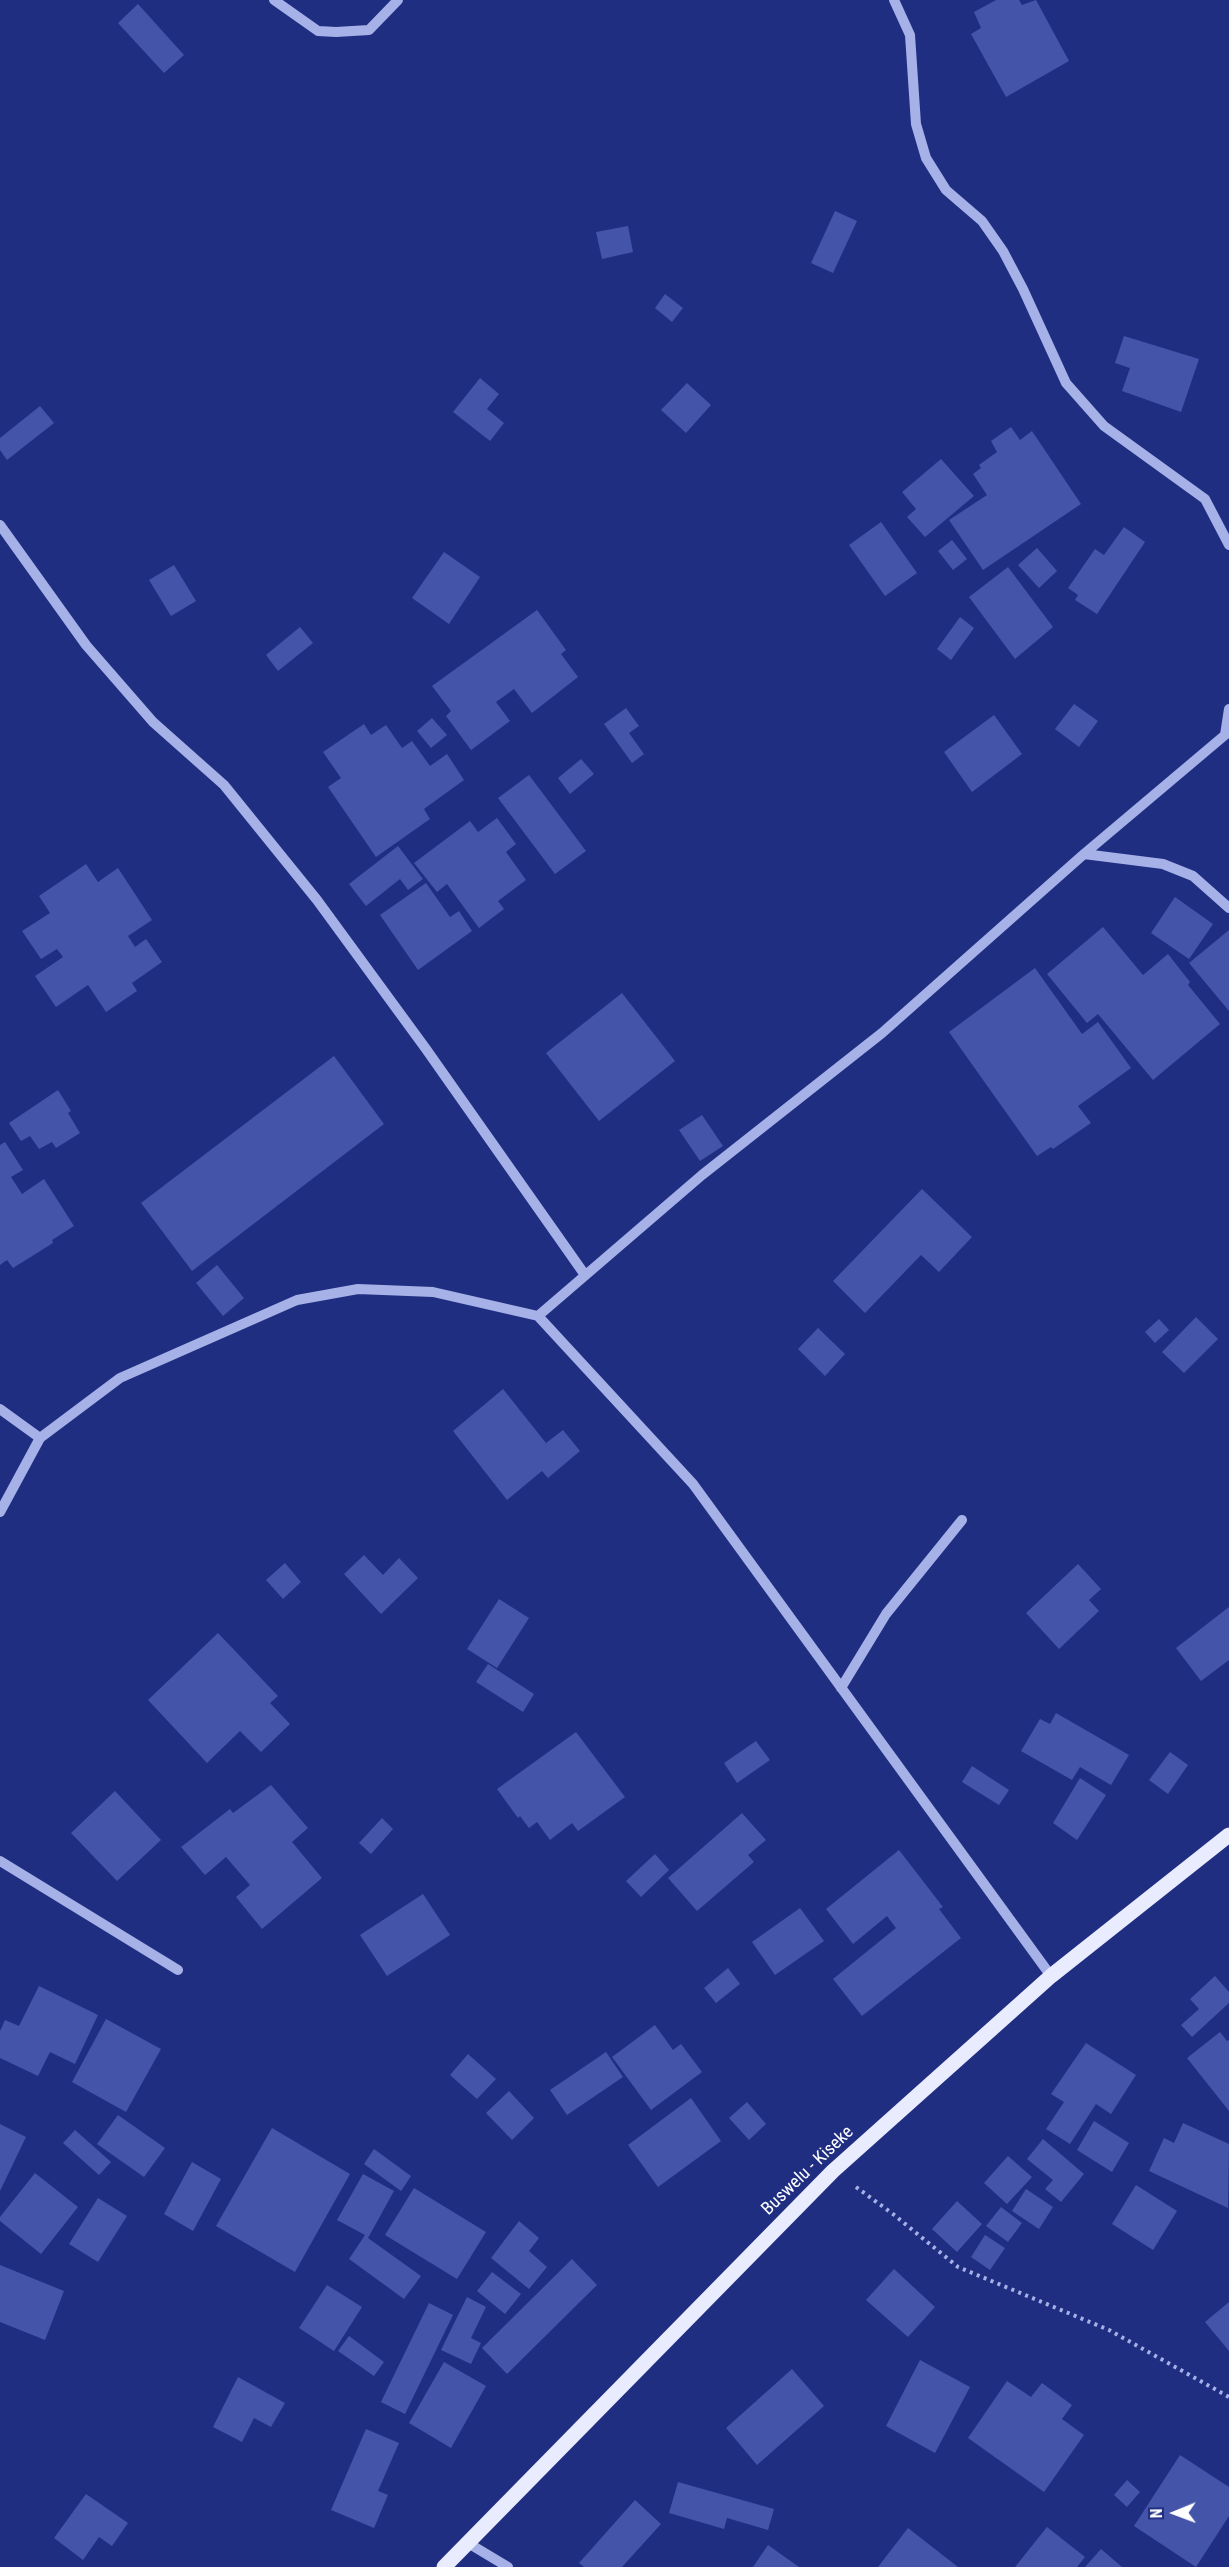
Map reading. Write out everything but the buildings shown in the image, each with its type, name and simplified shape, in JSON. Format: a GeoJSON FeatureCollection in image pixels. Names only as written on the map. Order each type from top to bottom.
{"type":"FeatureCollection","features":[{"type":"Feature","properties":{"kind":"main road","name":"Buswelu - Kiseke"},"geometry":{"type":"LineString","coordinates":[[444,2567],[833,2171],[1050,1976],[1229,1835]]}},
{"type":"Feature","properties":{"kind":"street"},"geometry":{"type":"LineString","coordinates":[[274,0],[318,31],[336,32],[369,30],[398,0]]}},
{"type":"Feature","properties":{"kind":"street"},"geometry":{"type":"LineString","coordinates":[[894,0],[910,35],[916,124],[926,158],[946,190],[982,221],[1003,251],[1066,383],[1104,426],[1205,499],[1229,545]]}},
{"type":"Feature","properties":{"kind":"street"},"geometry":{"type":"LineString","coordinates":[[0,525],[86,645],[153,722],[224,785],[317,900],[426,1048],[585,1275]]}},
{"type":"Feature","properties":{"kind":"street"},"geometry":{"type":"LineString","coordinates":[[538,1316],[702,1175],[882,1033],[1084,854],[1227,733],[1229,709]]}},
{"type":"Feature","properties":{"kind":"street"},"geometry":{"type":"LineString","coordinates":[[1084,854],[1163,864],[1193,876],[1229,908]]}},
{"type":"Feature","properties":{"kind":"street"},"geometry":{"type":"LineString","coordinates":[[0,1512],[40,1438],[120,1378],[297,1300],[358,1289],[433,1292],[538,1316],[693,1484],[1050,1976]]}},
{"type":"Feature","properties":{"kind":"street"},"geometry":{"type":"LineString","coordinates":[[0,1408],[40,1438]]}},
{"type":"Feature","properties":{"kind":"street"},"geometry":{"type":"LineString","coordinates":[[841,1688],[886,1614],[962,1520]]}},
{"type":"Feature","properties":{"kind":"street"},"geometry":{"type":"LineString","coordinates":[[0,1861],[178,1970]]}},
{"type":"Feature","properties":{"kind":"street"},"geometry":{"type":"LineString","coordinates":[[468,2543],[508,2567]]}},
{"type":"Feature","properties":{"kind":"path"},"geometry":{"type":"LineString","coordinates":[[833,2171],[893,2214],[958,2267],[1109,2330],[1229,2397]]}}]}
